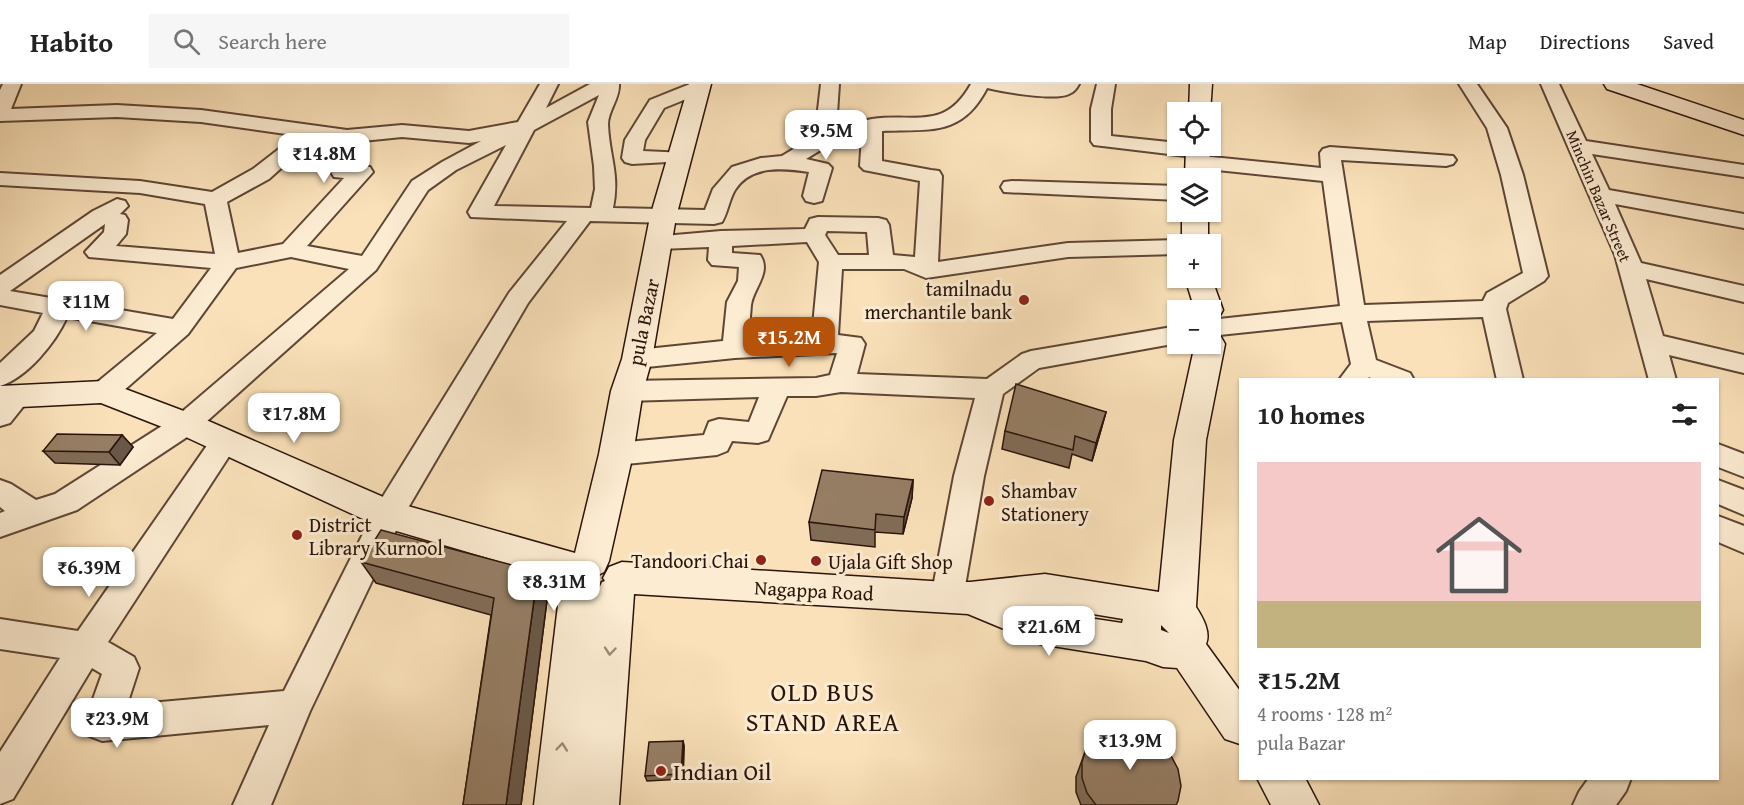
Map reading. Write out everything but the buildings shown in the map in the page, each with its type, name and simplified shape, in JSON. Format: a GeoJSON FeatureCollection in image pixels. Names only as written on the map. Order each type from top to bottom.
{"type":"FeatureCollection","features":[{"type":"Feature","properties":{"kind":"street"},"geometry":{"type":"LineString","coordinates":[[549,84],[479,212],[592,215],[721,238],[814,235]]}},
{"type":"Feature","properties":{"kind":"street"},"geometry":{"type":"LineString","coordinates":[[0,525],[66,502],[186,424],[368,265],[420,186],[450,166],[591,92],[602,84]]}},
{"type":"Feature","properties":{"kind":"street"},"geometry":{"type":"LineString","coordinates":[[252,805],[295,706],[388,514],[518,299],[592,215],[606,189],[598,122],[610,92],[610,84]]}},
{"type":"Feature","properties":{"kind":"street"},"geometry":{"type":"LineString","coordinates":[[825,139],[830,84]]}},
{"type":"Feature","properties":{"kind":"street"},"geometry":{"type":"LineString","coordinates":[[786,162],[825,139],[872,125],[944,122],[971,101],[980,84]]}},
{"type":"Feature","properties":{"kind":"street"},"geometry":{"type":"LineString","coordinates":[[994,84],[1032,90],[1064,90],[1070,84]]}},
{"type":"Feature","properties":{"kind":"street"},"geometry":{"type":"LineString","coordinates":[[1106,84],[1101,109],[1101,141],[1198,159],[1334,176]]}},
{"type":"Feature","properties":{"kind":"street"},"geometry":{"type":"LineString","coordinates":[[1200,84],[1200,102]]}},
{"type":"Feature","properties":{"kind":"street"},"geometry":{"type":"LineString","coordinates":[[1468,84],[1497,128],[1512,175],[1536,276],[1496,299],[1494,309],[1510,378]]}},
{"type":"Feature","properties":{"kind":"street","name":"Minchin Bazar Street"},"geometry":{"type":"LineString","coordinates":[[1550,84],[1630,268],[1662,378]]}},
{"type":"Feature","properties":{"kind":"street"},"geometry":{"type":"LineString","coordinates":[[1615,84],[1744,128]]}},
{"type":"Feature","properties":{"kind":"street"},"geometry":{"type":"LineString","coordinates":[[679,157],[632,158],[635,140],[657,104],[699,86]]}},
{"type":"Feature","properties":{"kind":"street","name":"pula Bazar"},"geometry":{"type":"LineString","coordinates":[[597,580],[627,391],[637,359],[661,229],[699,86]]}},
{"type":"Feature","properties":{"kind":"street"},"geometry":{"type":"LineString","coordinates":[[0,115],[117,111],[201,116],[346,136],[402,131],[469,137],[524,128]]}},
{"type":"Feature","properties":{"kind":"street"},"geometry":{"type":"LineString","coordinates":[[872,125],[871,166],[931,176],[926,271]]}},
{"type":"Feature","properties":{"kind":"street"},"geometry":{"type":"LineString","coordinates":[[0,179],[140,188],[215,198],[261,174],[291,149],[319,133]]}},
{"type":"Feature","properties":{"kind":"street"},"geometry":{"type":"LineString","coordinates":[[291,250],[362,172],[342,172],[350,158],[333,153],[346,136]]}},
{"type":"Feature","properties":{"kind":"street"},"geometry":{"type":"LineString","coordinates":[[1578,146],[1744,171]]}},
{"type":"Feature","properties":{"kind":"street"},"geometry":{"type":"LineString","coordinates":[[1389,378],[1358,373],[1353,313],[1330,153],[1446,160]]}},
{"type":"Feature","properties":{"kind":"street"},"geometry":{"type":"LineString","coordinates":[[661,229],[714,217],[724,189],[740,172],[761,164],[786,162],[821,168],[814,196]]}},
{"type":"Feature","properties":{"kind":"street"},"geometry":{"type":"LineString","coordinates":[[1012,187],[1167,193]]}},
{"type":"Feature","properties":{"kind":"street"},"geometry":{"type":"LineString","coordinates":[[0,286],[120,205],[140,188]]}},
{"type":"Feature","properties":{"kind":"street"},"geometry":{"type":"LineString","coordinates":[[1600,195],[1744,221]]}},
{"type":"Feature","properties":{"kind":"street"},"geometry":{"type":"LineString","coordinates":[[104,392],[179,328],[228,262],[215,198]]}},
{"type":"Feature","properties":{"kind":"street"},"geometry":{"type":"LineString","coordinates":[[101,216],[117,220],[115,234],[97,252],[228,262],[291,250],[368,265]]}},
{"type":"Feature","properties":{"kind":"street"},"geometry":{"type":"LineString","coordinates":[[814,235],[818,224],[878,225],[882,262]]}},
{"type":"Feature","properties":{"kind":"street"},"geometry":{"type":"LineString","coordinates":[[814,235],[831,262],[824,344]]}},
{"type":"Feature","properties":{"kind":"street"},"geometry":{"type":"LineString","coordinates":[[721,238],[720,260],[752,260],[750,281],[739,302],[735,349]]}},
{"type":"Feature","properties":{"kind":"street"},"geometry":{"type":"LineString","coordinates":[[831,262],[908,262],[926,271],[1068,250],[1167,247]]}},
{"type":"Feature","properties":{"kind":"street"},"geometry":{"type":"LineString","coordinates":[[1630,268],[1744,294]]}},
{"type":"Feature","properties":{"kind":"street"},"geometry":{"type":"LineString","coordinates":[[0,297],[179,328]]}},
{"type":"Feature","properties":{"kind":"street"},"geometry":{"type":"LineString","coordinates":[[4,397],[54,322],[58,306]]}},
{"type":"Feature","properties":{"kind":"street"},"geometry":{"type":"LineString","coordinates":[[1221,327],[1353,313],[1494,309]]}},
{"type":"Feature","properties":{"kind":"street"},"geometry":{"type":"LineString","coordinates":[[958,598],[969,476],[985,406],[992,389],[1031,360],[1167,336]]}},
{"type":"Feature","properties":{"kind":"street"},"geometry":{"type":"LineString","coordinates":[[1652,342],[1744,364]]}},
{"type":"Feature","properties":{"kind":"street"},"geometry":{"type":"LineString","coordinates":[[637,359],[735,349],[852,344],[842,383]]}},
{"type":"Feature","properties":{"kind":"street"},"geometry":{"type":"LineString","coordinates":[[1206,354],[1190,440],[1168,629],[1239,724]]}},
{"type":"Feature","properties":{"kind":"street"},"geometry":{"type":"LineString","coordinates":[[627,391],[816,387],[842,383],[992,389]]}},
{"type":"Feature","properties":{"kind":"street"},"geometry":{"type":"LineString","coordinates":[[616,454],[717,444],[719,429],[758,433],[777,387]]}},
{"type":"Feature","properties":{"kind":"street","name":"Nagappa Road"},"geometry":{"type":"LineString","coordinates":[[4,397],[104,392],[186,424],[388,514],[597,580],[958,598],[1040,627],[1168,629]]}},
{"type":"Feature","properties":{"kind":"street"},"geometry":{"type":"LineString","coordinates":[[0,786],[86,647],[225,441]]}},
{"type":"Feature","properties":{"kind":"street"},"geometry":{"type":"LineString","coordinates":[[1719,455],[1744,466]]}},
{"type":"Feature","properties":{"kind":"street"},"geometry":{"type":"LineString","coordinates":[[0,492],[33,514]]}},
{"type":"Feature","properties":{"kind":"street"},"geometry":{"type":"LineString","coordinates":[[1719,492],[1744,503]]}},
{"type":"Feature","properties":{"kind":"street"},"geometry":{"type":"LineString","coordinates":[[1719,528],[1744,540]]}},
{"type":"Feature","properties":{"kind":"street"},"geometry":{"type":"LineString","coordinates":[[556,805],[597,580]]}},
{"type":"Feature","properties":{"kind":"street"},"geometry":{"type":"LineString","coordinates":[[597,580],[597,805]]}},
{"type":"Feature","properties":{"kind":"street"},"geometry":{"type":"LineString","coordinates":[[0,634],[86,647],[122,668],[102,724],[295,706]]}},
{"type":"Feature","properties":{"kind":"street"},"geometry":{"type":"LineString","coordinates":[[1279,780],[1297,805]]}},
{"type":"Feature","properties":{"kind":"street"},"geometry":{"type":"LineString","coordinates":[[1592,805],[1611,780]]}},
{"type":"Feature","properties":{"kind":"place","name":"tamilnadu merchantile bank"},"geometry":{"type":"Point","coordinates":[1024,300]}},
{"type":"Feature","properties":{"kind":"place","name":"Shambav Stationery"},"geometry":{"type":"Point","coordinates":[989,501]}},
{"type":"Feature","properties":{"kind":"place","name":"District Library Kurnool"},"geometry":{"type":"Point","coordinates":[297,535]}},
{"type":"Feature","properties":{"kind":"place","name":"Tandoori Chai"},"geometry":{"type":"Point","coordinates":[761,560]}},
{"type":"Feature","properties":{"kind":"place","name":"Ujala Gift Shop"},"geometry":{"type":"Point","coordinates":[816,561]}},
{"type":"Feature","properties":{"kind":"place","name":"Indian Oil"},"geometry":{"type":"Point","coordinates":[661,771]}},
{"type":"Feature","properties":{"kind":"district","name":"OLD BUS STAND AREA"},"geometry":{"type":"Point","coordinates":[823,706]}}]}
